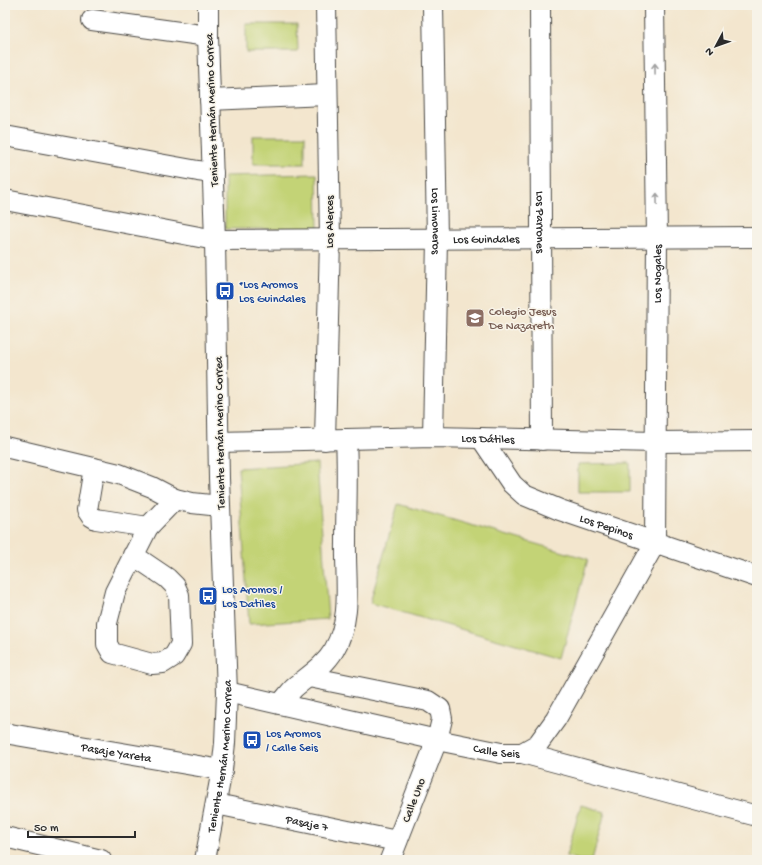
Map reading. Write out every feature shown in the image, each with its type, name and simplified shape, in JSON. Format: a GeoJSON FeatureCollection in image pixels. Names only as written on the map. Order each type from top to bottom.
{"type":"FeatureCollection","features":[{"type":"Feature","properties":{"kind":"street","name":"Teniente Hernán Merino Correa"},"geometry":{"type":"LineString","coordinates":[[205,860],[222,770],[225,742],[227,692],[220,506],[215,240],[208,5]]}},
{"type":"Feature","properties":{"kind":"street","name":"Los Alerces"},"geometry":{"type":"LineString","coordinates":[[325,440],[330,240],[326,5]]}},
{"type":"Feature","properties":{"kind":"street","name":"Los Limoneros"},"geometry":{"type":"LineString","coordinates":[[433,5],[437,239],[433,437]]}},
{"type":"Feature","properties":{"kind":"street","name":"Los Parrones"},"geometry":{"type":"LineString","coordinates":[[540,5],[542,440]]}},
{"type":"Feature","properties":{"kind":"street","name":"Los Nogales"},"geometry":{"type":"LineString","coordinates":[[654,5],[658,238],[655,543]]}},
{"type":"Feature","properties":{"kind":"street"},"geometry":{"type":"LineString","coordinates":[[92,20],[208,36]]}},
{"type":"Feature","properties":{"kind":"street"},"geometry":{"type":"LineString","coordinates":[[210,100],[327,95]]}},
{"type":"Feature","properties":{"kind":"street"},"geometry":{"type":"LineString","coordinates":[[5,136],[213,173]]}},
{"type":"Feature","properties":{"kind":"street","name":"Los Guindales"},"geometry":{"type":"LineString","coordinates":[[5,200],[215,240],[757,238]]}},
{"type":"Feature","properties":{"kind":"street","name":"Los Dátiles"},"geometry":{"type":"LineString","coordinates":[[219,442],[433,437],[656,442],[757,441]]}},
{"type":"Feature","properties":{"kind":"street","name":"Los Pepinos"},"geometry":{"type":"LineString","coordinates":[[481,438],[512,484],[524,495],[560,510],[757,577]]}},
{"type":"Feature","properties":{"kind":"street"},"geometry":{"type":"LineString","coordinates":[[280,704],[293,690],[320,668],[334,650],[344,628],[346,615],[348,470],[346,439]]}},
{"type":"Feature","properties":{"kind":"street"},"geometry":{"type":"LineString","coordinates":[[5,447],[119,474],[152,486],[175,499],[192,503],[220,506]]}},
{"type":"Feature","properties":{"kind":"street"},"geometry":{"type":"LineString","coordinates":[[94,468],[87,510],[91,516],[96,519],[148,527]]}},
{"type":"Feature","properties":{"kind":"street"},"geometry":{"type":"LineString","coordinates":[[133,555],[167,578],[175,586],[179,595],[181,644],[174,656],[163,663],[152,664],[112,653],[106,644],[107,623],[115,592],[133,555],[148,527],[175,499]]}},
{"type":"Feature","properties":{"kind":"street","name":"Calle Seis"},"geometry":{"type":"LineString","coordinates":[[227,692],[437,740],[501,753],[522,752],[538,744],[556,719],[655,543]]}},
{"type":"Feature","properties":{"kind":"street","name":"Calle Uno"},"geometry":{"type":"LineString","coordinates":[[309,676],[428,701],[440,709],[442,719],[437,740],[390,860]]}},
{"type":"Feature","properties":{"kind":"street","name":"Pasaje Yareta"},"geometry":{"type":"LineString","coordinates":[[10,734],[222,770]]}},
{"type":"Feature","properties":{"kind":"street"},"geometry":{"type":"LineString","coordinates":[[522,752],[757,816]]}},
{"type":"Feature","properties":{"kind":"street","name":"Pasaje 7"},"geometry":{"type":"LineString","coordinates":[[216,804],[397,841]]}},
{"type":"Feature","properties":{"kind":"street"},"geometry":{"type":"LineString","coordinates":[[5,837],[101,860]]}},
{"type":"Feature","properties":{"kind":"green space"},"geometry":{"type":"Polygon","coordinates":[[[246,24],[297,24],[298,52],[246,52],[246,24]]]}},
{"type":"Feature","properties":{"kind":"green space"},"geometry":{"type":"Polygon","coordinates":[[[253,136],[305,136],[305,164],[253,164],[253,136]]]}},
{"type":"Feature","properties":{"kind":"green space"},"geometry":{"type":"Polygon","coordinates":[[[317,174],[318,229],[225,229],[225,176],[317,174]]]}},
{"type":"Feature","properties":{"kind":"green space"},"geometry":{"type":"Polygon","coordinates":[[[317,463],[328,619],[249,624],[238,468],[317,463]]]}},
{"type":"Feature","properties":{"kind":"green space"},"geometry":{"type":"Polygon","coordinates":[[[630,463],[630,492],[578,492],[578,464],[630,463]]]}},
{"type":"Feature","properties":{"kind":"green space"},"geometry":{"type":"Polygon","coordinates":[[[398,504],[588,559],[561,658],[370,603],[398,504]]]}},
{"type":"Feature","properties":{"kind":"green space"},"geometry":{"type":"Polygon","coordinates":[[[581,805],[605,812],[592,860],[579,860],[566,856],[581,805]]]}},
{"type":"Feature","properties":{"kind":"place","name":"*Los Aromos Los Guindales"},"geometry":{"type":"Point","coordinates":[225,291]}},
{"type":"Feature","properties":{"kind":"place","name":"Colegio Jesus De Nazareth"},"geometry":{"type":"Point","coordinates":[475,318]}},
{"type":"Feature","properties":{"kind":"place","name":"Los Aromos / Los Datiles"},"geometry":{"type":"Point","coordinates":[208,596]}},
{"type":"Feature","properties":{"kind":"place","name":"Los Aromos / Calle Seis"},"geometry":{"type":"Point","coordinates":[252,740]}}]}
